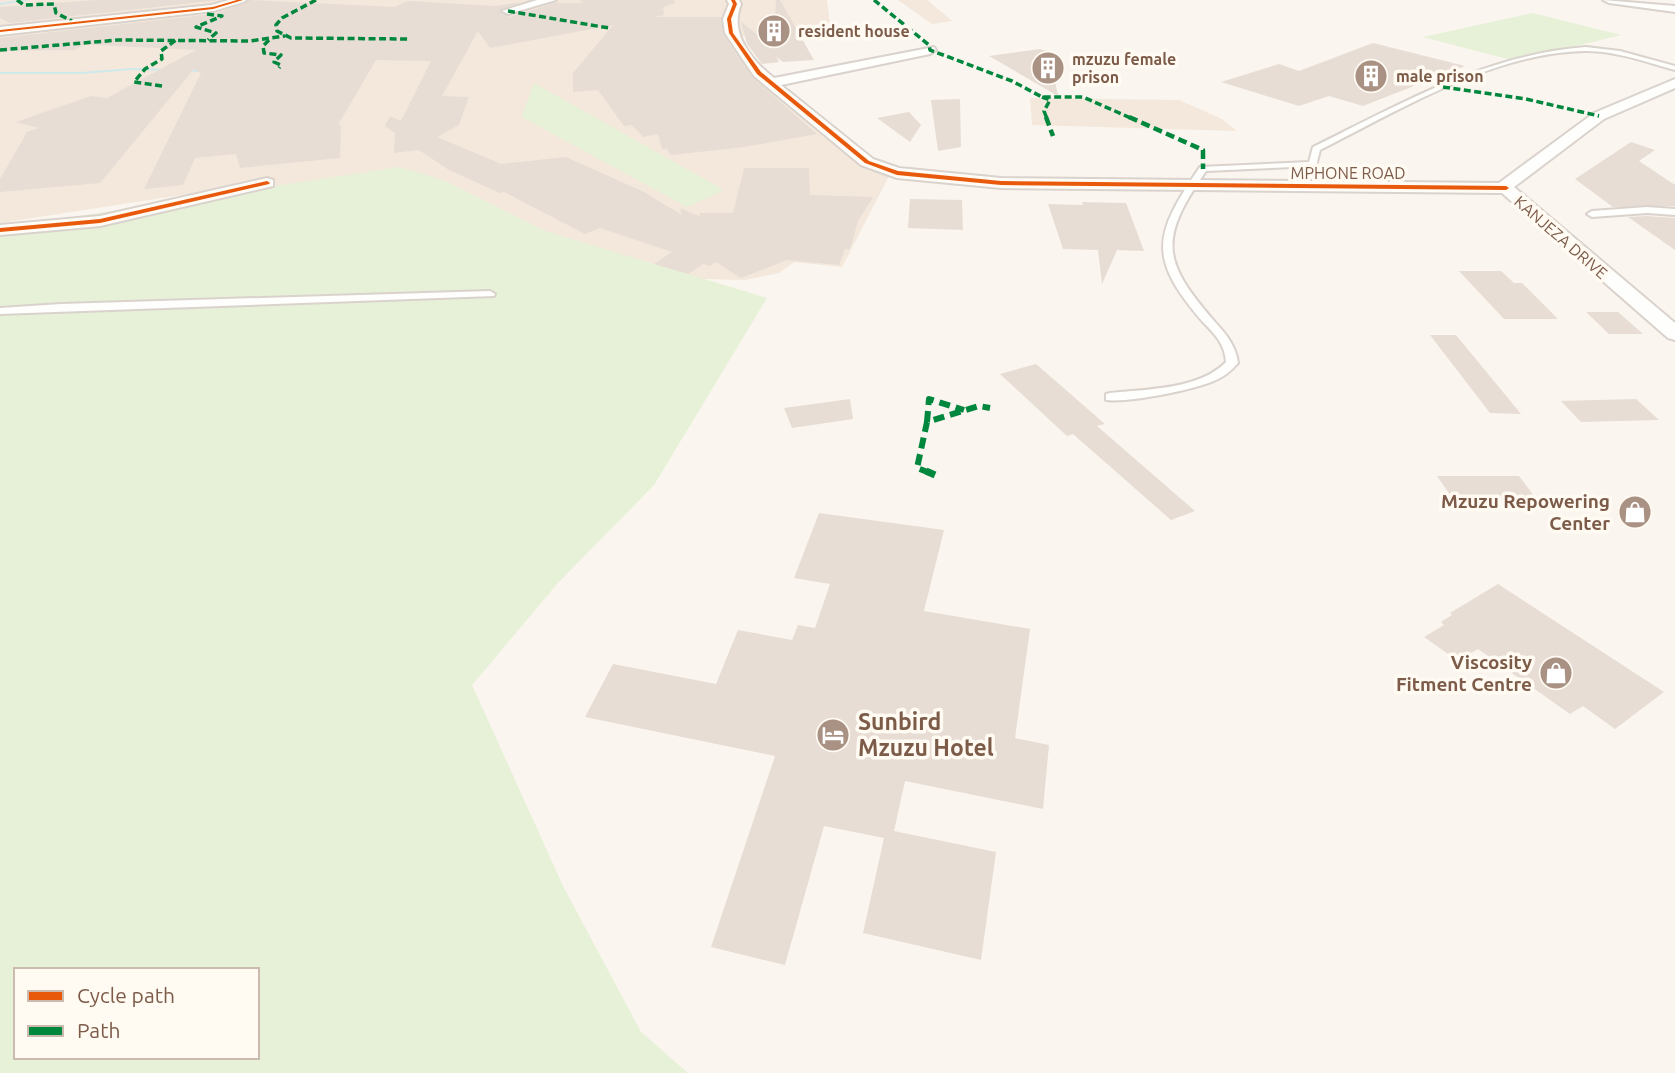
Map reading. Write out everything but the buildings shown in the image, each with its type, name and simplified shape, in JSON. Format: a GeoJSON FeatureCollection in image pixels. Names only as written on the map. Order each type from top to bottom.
{"type":"FeatureCollection","features":[{"type":"Feature","properties":{"kind":"street"},"geometry":{"type":"LineString","coordinates":[[0,31],[213,8],[241,0]]}},
{"type":"Feature","properties":{"kind":"street"},"geometry":{"type":"LineString","coordinates":[[508,11],[550,0]]}},
{"type":"Feature","properties":{"kind":"street","name":"MPHONE ROAD"},"geometry":{"type":"LineString","coordinates":[[733,0],[735,4],[729,19],[731,33],[751,63],[769,83],[867,162],[897,173],[1001,184],[1506,188]]}},
{"type":"Feature","properties":{"kind":"street"},"geometry":{"type":"LineString","coordinates":[[1609,0],[1675,9]]}},
{"type":"Feature","properties":{"kind":"street"},"geometry":{"type":"LineString","coordinates":[[769,83],[930,50]]}},
{"type":"Feature","properties":{"kind":"street","name":"KANJEZA DRIVE"},"geometry":{"type":"LineString","coordinates":[[1675,83],[1599,116],[1507,182],[1506,188],[1675,334]]}},
{"type":"Feature","properties":{"kind":"street"},"geometry":{"type":"LineString","coordinates":[[0,230],[100,221],[267,183]]}},
{"type":"Feature","properties":{"kind":"lane"},"geometry":{"type":"LineString","coordinates":[[1110,397],[1197,382],[1224,373],[1232,363],[1230,348],[1191,302],[1166,261],[1166,230],[1190,186],[1203,169],[1313,164],[1316,149],[1380,117],[1443,87],[1530,58],[1587,49],[1619,53],[1675,68]]}},
{"type":"Feature","properties":{"kind":"lane"},"geometry":{"type":"LineString","coordinates":[[1592,214],[1647,210],[1675,212]]}},
{"type":"Feature","properties":{"kind":"lane"},"geometry":{"type":"LineString","coordinates":[[0,311],[172,301],[337,300],[490,294]]}},
{"type":"Feature","properties":{"kind":"shaded area"},"geometry":{"type":"Polygon","coordinates":[[[0,0],[827,0],[831,32],[785,42],[728,34],[864,163],[889,176],[842,267],[794,262],[779,273],[745,280],[664,278],[214,190],[0,223],[0,0]]]}},
{"type":"Feature","properties":{"kind":"shaded area"},"geometry":{"type":"Polygon","coordinates":[[[898,0],[927,0],[952,21],[932,24],[898,0]]]}},
{"type":"Feature","properties":{"kind":"shaded area"},"geometry":{"type":"Polygon","coordinates":[[[1030,98],[1179,100],[1222,119],[1237,131],[1032,125],[1030,98]]]}},
{"type":"Feature","properties":{"kind":"green space"},"geometry":{"type":"Polygon","coordinates":[[[1533,13],[1621,35],[1515,61],[1423,37],[1533,13]]]}},
{"type":"Feature","properties":{"kind":"green space"},"geometry":{"type":"Polygon","coordinates":[[[534,83],[724,190],[687,207],[522,117],[534,83]]]}},
{"type":"Feature","properties":{"kind":"green space"},"geometry":{"type":"Polygon","coordinates":[[[400,167],[445,181],[545,231],[767,298],[654,485],[558,583],[472,685],[563,886],[641,1032],[688,1073],[0,1073],[0,228],[400,167]]]}},
{"type":"Feature","properties":{"kind":"waterway"},"geometry":{"type":"LineString","coordinates":[[0,4],[28,0]]}},
{"type":"Feature","properties":{"kind":"waterway"},"geometry":{"type":"LineString","coordinates":[[0,73],[81,73],[132,69],[206,71]]}},
{"type":"Feature","properties":{"kind":"marked path"},"geometry":{"type":"LineString","coordinates":[[17,0],[24,5],[54,4],[56,13],[72,21]]}},
{"type":"Feature","properties":{"kind":"marked path"},"geometry":{"type":"LineString","coordinates":[[316,0],[282,18],[276,25],[277,31],[291,38],[409,39]]}},
{"type":"Feature","properties":{"kind":"marked path"},"geometry":{"type":"LineString","coordinates":[[874,0],[929,45],[930,50],[1012,81],[1042,97],[1083,97],[1203,150],[1203,169]]}},
{"type":"Feature","properties":{"kind":"marked path"},"geometry":{"type":"LineString","coordinates":[[508,11],[609,28]]}},
{"type":"Feature","properties":{"kind":"marked path"},"geometry":{"type":"LineString","coordinates":[[207,14],[222,16],[196,27],[216,33],[208,40]]}},
{"type":"Feature","properties":{"kind":"marked path"},"geometry":{"type":"LineString","coordinates":[[0,50],[118,40],[250,41],[285,36]]}},
{"type":"Feature","properties":{"kind":"marked path"},"geometry":{"type":"LineString","coordinates":[[162,86],[134,82],[143,75],[145,69],[162,59],[161,51],[176,40]]}},
{"type":"Feature","properties":{"kind":"marked path"},"geometry":{"type":"LineString","coordinates":[[269,40],[263,46],[264,53],[281,55],[274,62],[281,65],[279,68]]}},
{"type":"Feature","properties":{"kind":"marked path"},"geometry":{"type":"LineString","coordinates":[[1443,87],[1526,99],[1599,116]]}},
{"type":"Feature","properties":{"kind":"marked path"},"geometry":{"type":"LineString","coordinates":[[1042,97],[1050,100],[1044,111],[1053,136]]}},
{"type":"Feature","properties":{"kind":"marked path"},"geometry":{"type":"LineString","coordinates":[[927,422],[929,399],[964,410]]}},
{"type":"Feature","properties":{"kind":"marked path"},"geometry":{"type":"LineString","coordinates":[[935,475],[917,468],[927,422],[979,406],[990,408]]}},
{"type":"Feature","properties":{"kind":"cycle path"},"geometry":{"type":"LineString","coordinates":[[0,31],[213,8],[241,0]]}},
{"type":"Feature","properties":{"kind":"cycle path"},"geometry":{"type":"LineString","coordinates":[[733,0],[735,4],[729,19],[731,33],[759,73],[867,162],[897,173],[1001,183],[1506,188]]}},
{"type":"Feature","properties":{"kind":"cycle path"},"geometry":{"type":"LineString","coordinates":[[0,230],[100,221],[267,183]]}},
{"type":"Feature","properties":{"kind":"place","name":"resident house"},"geometry":{"type":"Point","coordinates":[774,31]}},
{"type":"Feature","properties":{"kind":"place","name":"mzuzu female prison"},"geometry":{"type":"Point","coordinates":[1048,68]}},
{"type":"Feature","properties":{"kind":"place","name":"male prison"},"geometry":{"type":"Point","coordinates":[1371,76]}},
{"type":"Feature","properties":{"kind":"place","name":"Mzuzu Repowering Center"},"geometry":{"type":"Point","coordinates":[1635,512]}},
{"type":"Feature","properties":{"kind":"place","name":"Viscosity Fitment Centre"},"geometry":{"type":"Point","coordinates":[1556,673]}},
{"type":"Feature","properties":{"kind":"place","name":"Sunbird Mzuzu Hotel"},"geometry":{"type":"Point","coordinates":[833,735]}}]}
